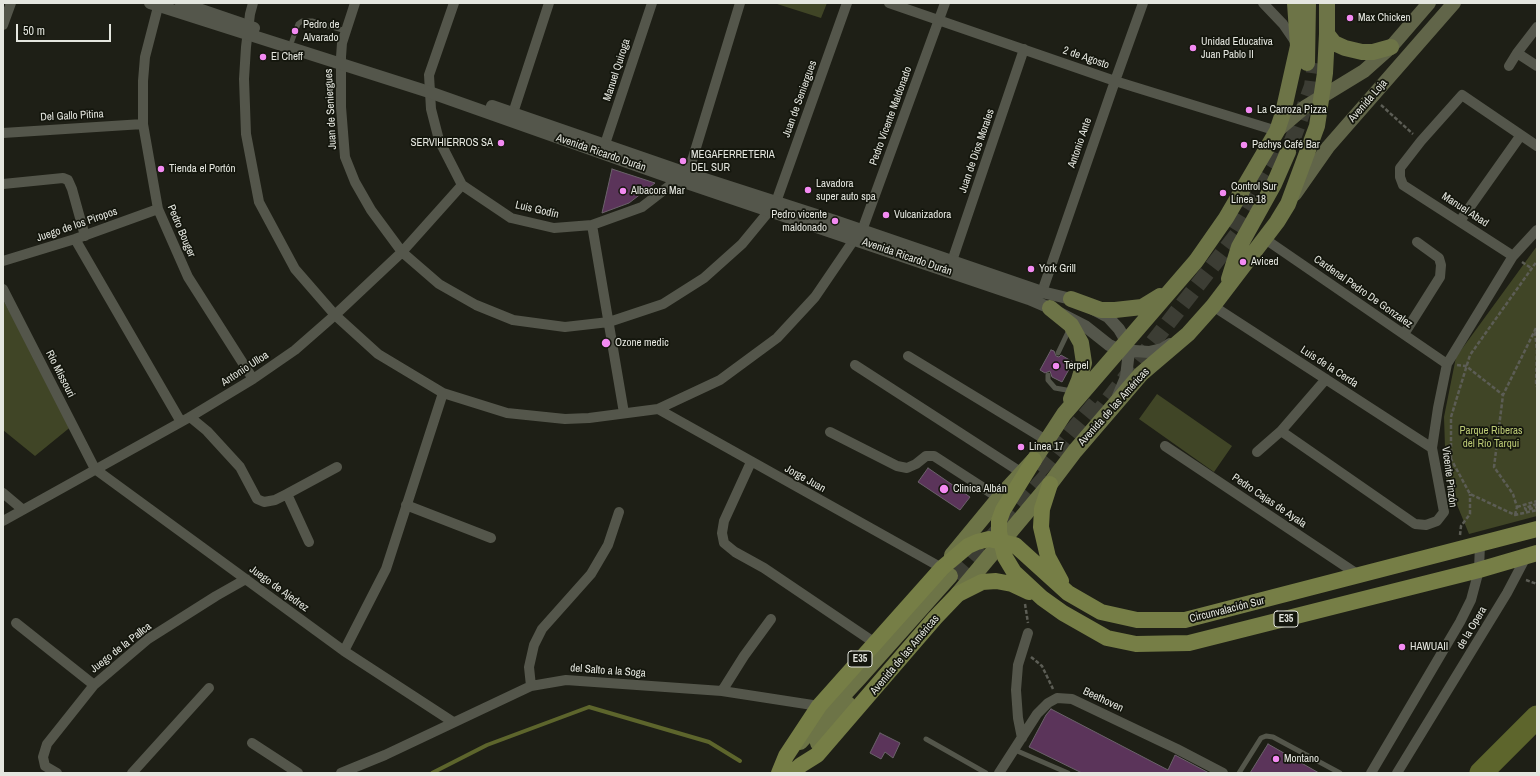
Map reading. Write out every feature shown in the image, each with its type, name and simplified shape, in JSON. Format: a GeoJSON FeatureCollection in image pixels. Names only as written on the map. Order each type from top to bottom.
{"type":"FeatureCollection","features":[{"type":"Feature","properties":{"kind":"highway"},"geometry":{"type":"LineString","coordinates":[[1034,460],[999,521],[1005,557],[1014,572],[1042,598]]}},
{"type":"Feature","properties":{"kind":"highway"},"geometry":{"type":"LineString","coordinates":[[1050,484],[1042,509],[1040,527],[1048,557],[1068,593]]}},
{"type":"Feature","properties":{"kind":"highway","name":"Circunvalación Sur"},"geometry":{"type":"LineString","coordinates":[[951,579],[968,546],[976,542],[989,539],[1002,541],[1017,546],[1068,593],[1101,612],[1137,620],[1185,620],[1462,550],[1537,529]]}},
{"type":"Feature","properties":{"kind":"highway","name":"Circunvalación Sur"},"geometry":{"type":"LineString","coordinates":[[1042,598],[1107,638],[1136,644],[1189,643],[1479,570],[1532,554]]}},
{"type":"Feature","properties":{"kind":"highway","name":"E35"},"geometry":{"type":"LineString","coordinates":[[951,579],[982,582],[996,581],[1012,584],[1042,598]]}},
{"type":"Feature","properties":{"kind":"highway","name":"Avenida de las Américas"},"geometry":{"type":"LineString","coordinates":[[779,773],[786,756],[819,706],[875,643],[951,579]]}},
{"type":"Feature","properties":{"kind":"highway","name":"Avenida de las Américas"},"geometry":{"type":"LineString","coordinates":[[797,769],[817,756],[935,618],[951,579]]}},
{"type":"Feature","properties":{"kind":"main road","name":"Avenida de las Américas"},"geometry":{"type":"LineString","coordinates":[[951,579],[999,498],[1034,460],[1064,414],[1125,347],[1170,290],[1196,261],[1226,218],[1277,131],[1285,106],[1298,46],[1295,3]]}},
{"type":"Feature","properties":{"kind":"main road"},"geometry":{"type":"LineString","coordinates":[[1308,3],[1311,63],[1318,3]]}},
{"type":"Feature","properties":{"kind":"main road","name":"Avenida de las Américas"},"geometry":{"type":"LineString","coordinates":[[786,756],[804,739],[951,579],[1002,541],[1050,484],[1075,451],[1141,374],[1188,334],[1213,306],[1265,239],[1288,204],[1317,126],[1325,73],[1328,34],[1327,3]]}},
{"type":"Feature","properties":{"kind":"main road","name":"Avenida Loja"},"geometry":{"type":"LineString","coordinates":[[1277,131],[1305,107],[1322,95],[1364,71],[1391,47],[1429,3]]}},
{"type":"Feature","properties":{"kind":"main road","name":"Avenida Loja"},"geometry":{"type":"LineString","coordinates":[[1288,204],[1328,147],[1454,3]]}},
{"type":"Feature","properties":{"kind":"main road"},"geometry":{"type":"LineString","coordinates":[[1328,34],[1334,43],[1345,48],[1362,52],[1373,52],[1391,47]]}},
{"type":"Feature","properties":{"kind":"main road"},"geometry":{"type":"LineString","coordinates":[[1225,290],[1240,248],[1274,184],[1288,152]]}},
{"type":"Feature","properties":{"kind":"main road"},"geometry":{"type":"LineString","coordinates":[[1071,299],[1101,310],[1115,310],[1142,306],[1170,290]]}},
{"type":"Feature","properties":{"kind":"main road"},"geometry":{"type":"LineString","coordinates":[[1050,308],[1071,325],[1081,342],[1084,363],[1079,380],[1064,414]]}},
{"type":"Feature","properties":{"kind":"street"},"geometry":{"type":"LineString","coordinates":[[3,25],[11,3]]}},
{"type":"Feature","properties":{"kind":"street","name":"Avenida Ricardo Durán"},"geometry":{"type":"LineString","coordinates":[[181,3],[247,30],[292,41],[341,60]]}},
{"type":"Feature","properties":{"kind":"street","name":"Pedro Vicente Maldonado"},"geometry":{"type":"LineString","coordinates":[[254,3],[247,30],[244,79],[246,134],[259,202],[295,269],[335,315],[378,354],[443,393],[507,413],[565,419],[589,418],[658,409],[720,380],[777,338],[815,298],[858,235],[945,3]]}},
{"type":"Feature","properties":{"kind":"street","name":"Juan de Seniergues"},"geometry":{"type":"LineString","coordinates":[[356,3],[342,44],[341,107],[345,157],[355,182],[371,210],[402,252],[439,284],[476,306],[513,320],[565,327],[609,322],[663,304],[704,278],[742,244],[773,206],[847,3]]}},
{"type":"Feature","properties":{"kind":"street","name":"Luis Godín"},"geometry":{"type":"LineString","coordinates":[[454,3],[429,84],[431,109],[439,140],[462,185],[511,218],[554,228],[592,225],[642,208],[682,176],[691,164],[740,3]]}},
{"type":"Feature","properties":{"kind":"street"},"geometry":{"type":"LineString","coordinates":[[513,113],[550,3]]}},
{"type":"Feature","properties":{"kind":"street","name":"Manuel Quiroga"},"geometry":{"type":"LineString","coordinates":[[605,144],[652,3]]}},
{"type":"Feature","properties":{"kind":"street","name":"2 de Agosto"},"geometry":{"type":"LineString","coordinates":[[889,3],[1115,81],[1277,131]]}},
{"type":"Feature","properties":{"kind":"street","name":"Antonio Ante"},"geometry":{"type":"LineString","coordinates":[[1042,292],[1143,3]]}},
{"type":"Feature","properties":{"kind":"street"},"geometry":{"type":"LineString","coordinates":[[1263,3],[1283,24],[1298,46]]}},
{"type":"Feature","properties":{"kind":"street","name":"Avenida Ricardo Durán"},"geometry":{"type":"LineString","coordinates":[[156,4],[247,30],[341,60],[429,84],[605,144],[682,176]]}},
{"type":"Feature","properties":{"kind":"street","name":"Pedro Bouger"},"geometry":{"type":"LineString","coordinates":[[156,4],[145,57],[143,81],[143,124],[158,208],[188,277],[253,379]]}},
{"type":"Feature","properties":{"kind":"street"},"geometry":{"type":"LineString","coordinates":[[1508,66],[1537,27]]}},
{"type":"Feature","properties":{"kind":"street","name":"Juan de Dios Morales"},"geometry":{"type":"LineString","coordinates":[[952,261],[1024,49]]}},
{"type":"Feature","properties":{"kind":"street"},"geometry":{"type":"LineString","coordinates":[[1517,53],[1537,66]]}},
{"type":"Feature","properties":{"kind":"street","name":"Avenida Ricardo Durán"},"geometry":{"type":"LineString","coordinates":[[429,84],[682,176],[858,235],[1028,298],[1085,326],[1109,345],[1125,347],[1120,329],[1108,317],[1071,299],[1042,292],[952,261],[858,235]]}},
{"type":"Feature","properties":{"kind":"street"},"geometry":{"type":"LineString","coordinates":[[1421,141],[1462,95],[1537,146]]}},
{"type":"Feature","properties":{"kind":"street","name":"Del Gallo Pitina"},"geometry":{"type":"LineString","coordinates":[[3,133],[143,124]]}},
{"type":"Feature","properties":{"kind":"street"},"geometry":{"type":"LineString","coordinates":[[1460,221],[1520,135]]}},
{"type":"Feature","properties":{"kind":"street","name":"Manuel Abad"},"geometry":{"type":"LineString","coordinates":[[1421,141],[1400,168],[1400,177],[1403,186],[1460,221],[1512,256]]}},
{"type":"Feature","properties":{"kind":"street"},"geometry":{"type":"LineString","coordinates":[[3,184],[63,178],[68,180],[72,189],[85,236]]}},
{"type":"Feature","properties":{"kind":"street","name":"Antonio Ulloa"},"geometry":{"type":"LineString","coordinates":[[3,520],[186,420],[253,379],[295,350],[335,315],[402,252],[462,185]]}},
{"type":"Feature","properties":{"kind":"street","name":"Juego de los Piropos"},"geometry":{"type":"LineString","coordinates":[[3,261],[75,240],[158,208]]}},
{"type":"Feature","properties":{"kind":"street"},"geometry":{"type":"LineString","coordinates":[[592,225],[624,413]]}},
{"type":"Feature","properties":{"kind":"street","name":"Vicente Pinzón"},"geometry":{"type":"LineString","coordinates":[[1280,431],[1415,524],[1426,525],[1437,520],[1444,512],[1432,448],[1447,364],[1512,256],[1537,230]]}},
{"type":"Feature","properties":{"kind":"street","name":"Cardenal Pedro De Gonzalez"},"geometry":{"type":"LineString","coordinates":[[1265,239],[1447,364]]}},
{"type":"Feature","properties":{"kind":"street"},"geometry":{"type":"LineString","coordinates":[[75,240],[186,420],[207,431],[240,467],[257,499],[264,502],[275,500],[337,467]]}},
{"type":"Feature","properties":{"kind":"street"},"geometry":{"type":"LineString","coordinates":[[1404,334],[1440,277],[1440,258],[1417,242]]}},
{"type":"Feature","properties":{"kind":"street","name":"Rio Missouri"},"geometry":{"type":"LineString","coordinates":[[3,289],[95,469]]}},
{"type":"Feature","properties":{"kind":"street","name":"Luis de la Cerda"},"geometry":{"type":"LineString","coordinates":[[1213,306],[1432,448]]}},
{"type":"Feature","properties":{"kind":"street"},"geometry":{"type":"LineString","coordinates":[[1104,417],[1118,396],[1126,377],[1125,347],[1149,352],[1162,349],[1188,334]]}},
{"type":"Feature","properties":{"kind":"street"},"geometry":{"type":"LineString","coordinates":[[908,356],[1046,440]]}},
{"type":"Feature","properties":{"kind":"street"},"geometry":{"type":"LineString","coordinates":[[855,364],[1022,473]]}},
{"type":"Feature","properties":{"kind":"street"},"geometry":{"type":"LineString","coordinates":[[1257,452],[1280,431],[1326,379]]}},
{"type":"Feature","properties":{"kind":"street"},"geometry":{"type":"LineString","coordinates":[[344,651],[386,569],[443,393]]}},
{"type":"Feature","properties":{"kind":"street","name":"Jorge Juan"},"geometry":{"type":"LineString","coordinates":[[658,409],[951,579]]}},
{"type":"Feature","properties":{"kind":"street"},"geometry":{"type":"LineString","coordinates":[[830,432],[896,466],[907,468],[916,464],[926,456],[934,456],[999,498]]}},
{"type":"Feature","properties":{"kind":"street","name":"Pedro Cajas de Ayala"},"geometry":{"type":"LineString","coordinates":[[1164,446],[1360,576]]}},
{"type":"Feature","properties":{"kind":"street"},"geometry":{"type":"LineString","coordinates":[[751,462],[724,520],[722,534],[724,543],[735,552],[764,568],[875,643]]}},
{"type":"Feature","properties":{"kind":"street","name":"Juego de Ajedrez"},"geometry":{"type":"LineString","coordinates":[[95,469],[344,651],[453,722]]}},
{"type":"Feature","properties":{"kind":"street"},"geometry":{"type":"LineString","coordinates":[[3,494],[22,509]]}},
{"type":"Feature","properties":{"kind":"street"},"geometry":{"type":"LineString","coordinates":[[287,494],[309,542]]}},
{"type":"Feature","properties":{"kind":"street"},"geometry":{"type":"LineString","coordinates":[[406,505],[491,538]]}},
{"type":"Feature","properties":{"kind":"street"},"geometry":{"type":"LineString","coordinates":[[531,686],[529,667],[534,645],[542,629],[591,574],[608,545],[619,512]]}},
{"type":"Feature","properties":{"kind":"street","name":"de la Opera"},"geometry":{"type":"LineString","coordinates":[[1371,773],[1440,653],[1460,622],[1471,600],[1479,570],[1480,544]]}},
{"type":"Feature","properties":{"kind":"street","name":"de la Opera"},"geometry":{"type":"LineString","coordinates":[[1397,773],[1532,554]]}},
{"type":"Feature","properties":{"kind":"street","name":"Juego de la Pallca"},"geometry":{"type":"LineString","coordinates":[[57,773],[45,766],[43,757],[47,744],[94,685],[148,640],[216,596],[246,579]]}},
{"type":"Feature","properties":{"kind":"street"},"geometry":{"type":"LineString","coordinates":[[722,691],[744,656],[771,619]]}},
{"type":"Feature","properties":{"kind":"street"},"geometry":{"type":"LineString","coordinates":[[16,623],[94,685]]}},
{"type":"Feature","properties":{"kind":"street"},"geometry":{"type":"LineString","coordinates":[[1022,738],[1018,718],[1016,690],[1018,665],[1028,633]]}},
{"type":"Feature","properties":{"kind":"street","name":"del Salto a la Soga"},"geometry":{"type":"LineString","coordinates":[[341,773],[385,755],[531,686],[566,680],[722,691],[819,706]]}},
{"type":"Feature","properties":{"kind":"street"},"geometry":{"type":"LineString","coordinates":[[132,773],[209,688]]}},
{"type":"Feature","properties":{"kind":"street","name":"Beethoven"},"geometry":{"type":"LineString","coordinates":[[999,773],[1037,714],[1048,703],[1057,698],[1072,699],[1224,773]]}},
{"type":"Feature","properties":{"kind":"street"},"geometry":{"type":"LineString","coordinates":[[252,743],[298,773]]}},
{"type":"Feature","properties":{"kind":"lane"},"geometry":{"type":"LineString","coordinates":[[292,41],[298,24],[302,21],[312,21],[346,30]]}},
{"type":"Feature","properties":{"kind":"lane"},"geometry":{"type":"LineString","coordinates":[[1058,353],[1071,325]]}},
{"type":"Feature","properties":{"kind":"lane"},"geometry":{"type":"LineString","coordinates":[[1048,375],[1048,380],[1055,388],[1074,392]]}},
{"type":"Feature","properties":{"kind":"lane"},"geometry":{"type":"LineString","coordinates":[[1239,773],[1261,738],[1266,736],[1273,737],[1340,773]]}},
{"type":"Feature","properties":{"kind":"lane"},"geometry":{"type":"LineString","coordinates":[[926,739],[986,773]]}},
{"type":"Feature","properties":{"kind":"lane"},"geometry":{"type":"LineString","coordinates":[[1015,750],[1068,773]]}},
{"type":"Feature","properties":{"kind":"path"},"geometry":{"type":"LineString","coordinates":[[1372,97],[1421,141]]}},
{"type":"Feature","properties":{"kind":"path"},"geometry":{"type":"LineString","coordinates":[[1462,550],[1460,538],[1461,526],[1470,514],[1470,494],[1451,459],[1451,418],[1470,355],[1537,261]]}},
{"type":"Feature","properties":{"kind":"path"},"geometry":{"type":"LineString","coordinates":[[1515,515],[1516,507],[1512,494],[1494,467],[1503,395],[1537,326]]}},
{"type":"Feature","properties":{"kind":"path"},"geometry":{"type":"LineString","coordinates":[[1535,331],[1537,351],[1537,387]]}},
{"type":"Feature","properties":{"kind":"path"},"geometry":{"type":"LineString","coordinates":[[1447,364],[1466,366],[1503,395]]}},
{"type":"Feature","properties":{"kind":"path"},"geometry":{"type":"LineString","coordinates":[[1432,448],[1451,459]]}},
{"type":"Feature","properties":{"kind":"path"},"geometry":{"type":"LineString","coordinates":[[1470,494],[1515,515],[1537,510]]}},
{"type":"Feature","properties":{"kind":"path"},"geometry":{"type":"LineString","coordinates":[[1516,507],[1537,501]]}},
{"type":"Feature","properties":{"kind":"path"},"geometry":{"type":"LineString","coordinates":[[1520,579],[1537,584]]}},
{"type":"Feature","properties":{"kind":"green space"},"geometry":{"type":"Polygon","coordinates":[[[774,3],[827,3],[821,18],[774,3]]]}},
{"type":"Feature","properties":{"kind":"green space","name":"Parque Riberas del Río Tarqui"},"geometry":{"type":"Polygon","coordinates":[[[1537,246],[1537,516],[1469,534],[1446,478],[1444,417],[1456,357],[1537,246]]]}},
{"type":"Feature","properties":{"kind":"green space"},"geometry":{"type":"Polygon","coordinates":[[[3,300],[73,425],[35,456],[3,430],[3,300]]]}},
{"type":"Feature","properties":{"kind":"green space"},"geometry":{"type":"Polygon","coordinates":[[[1157,394],[1232,446],[1214,472],[1139,419],[1157,394]]]}},
{"type":"Feature","properties":{"kind":"building"},"geometry":{"type":"Polygon","coordinates":[[[612,169],[655,183],[629,203],[602,213],[612,169]]]}},
{"type":"Feature","properties":{"kind":"building","name":"Terpel"},"geometry":{"type":"Polygon","coordinates":[[[1051,350],[1054,351],[1056,356],[1059,357],[1061,355],[1073,362],[1062,382],[1052,377],[1050,371],[1045,373],[1040,370],[1051,350]]]}},
{"type":"Feature","properties":{"kind":"building","name":"Clinica Albán"},"geometry":{"type":"Polygon","coordinates":[[[928,468],[970,497],[960,510],[918,482],[928,468]]]}},
{"type":"Feature","properties":{"kind":"building"},"geometry":{"type":"Polygon","coordinates":[[[1051,709],[1168,770],[1175,755],[1209,773],[1082,773],[1029,747],[1046,715],[1051,709]]]}},
{"type":"Feature","properties":{"kind":"building"},"geometry":{"type":"Polygon","coordinates":[[[880,733],[900,743],[893,758],[885,752],[881,759],[870,753],[880,733]]]}},
{"type":"Feature","properties":{"kind":"building","name":"Montano"},"geometry":{"type":"Polygon","coordinates":[[[1268,744],[1319,773],[1250,773],[1268,744]]]}},
{"type":"Feature","properties":{"kind":"waterway"},"geometry":{"type":"LineString","coordinates":[[432,773],[487,745],[589,707],[709,742],[740,761]]}},
{"type":"Feature","properties":{"kind":"waterway"},"geometry":{"type":"LineString","coordinates":[[1481,773],[1537,717]]}},
{"type":"Feature","properties":{"kind":"tunnel"},"geometry":{"type":"LineString","coordinates":[[1281,163],[1288,152],[1312,86],[1315,63]]}},
{"type":"Feature","properties":{"kind":"tunnel"},"geometry":{"type":"LineString","coordinates":[[1233,229],[1275,160],[1280,147]]}},
{"type":"Feature","properties":{"kind":"tunnel"},"geometry":{"type":"LineString","coordinates":[[1094,418],[1246,223]]}},
{"type":"Feature","properties":{"kind":"tunnel"},"geometry":{"type":"LineString","coordinates":[[1039,471],[1097,401]]}},
{"type":"Feature","properties":{"kind":"tunnel"},"geometry":{"type":"LineString","coordinates":[[956,578],[1056,465]]}},
{"type":"Feature","properties":{"kind":"place","name":"Max Chicken"},"geometry":{"type":"Point","coordinates":[1350,18]}},
{"type":"Feature","properties":{"kind":"place","name":"Pedro de Alvarado"},"geometry":{"type":"Point","coordinates":[295,31]}},
{"type":"Feature","properties":{"kind":"place","name":"Unidad Educativa Juan Pablo II"},"geometry":{"type":"Point","coordinates":[1193,48]}},
{"type":"Feature","properties":{"kind":"place","name":"El Cheff"},"geometry":{"type":"Point","coordinates":[263,57]}},
{"type":"Feature","properties":{"kind":"place","name":"La Carroza Pizza"},"geometry":{"type":"Point","coordinates":[1249,110]}},
{"type":"Feature","properties":{"kind":"place","name":"SERVIHIERROS SA"},"geometry":{"type":"Point","coordinates":[501,143]}},
{"type":"Feature","properties":{"kind":"place","name":"Pachys Café Bar"},"geometry":{"type":"Point","coordinates":[1244,145]}},
{"type":"Feature","properties":{"kind":"place","name":"MEGAFERRETERIA DEL SUR"},"geometry":{"type":"Point","coordinates":[683,161]}},
{"type":"Feature","properties":{"kind":"place","name":"Tienda el Portón"},"geometry":{"type":"Point","coordinates":[161,169]}},
{"type":"Feature","properties":{"kind":"place","name":"Lavadora super auto spa"},"geometry":{"type":"Point","coordinates":[808,190]}},
{"type":"Feature","properties":{"kind":"place","name":"Albacora Mar"},"geometry":{"type":"Point","coordinates":[623,191]}},
{"type":"Feature","properties":{"kind":"place","name":"Control Sur Línea 18"},"geometry":{"type":"Point","coordinates":[1223,193]}},
{"type":"Feature","properties":{"kind":"place","name":"Vulcanizadora"},"geometry":{"type":"Point","coordinates":[886,215]}},
{"type":"Feature","properties":{"kind":"place","name":"Pedro vicente maldonado"},"geometry":{"type":"Point","coordinates":[835,221]}},
{"type":"Feature","properties":{"kind":"place","name":"Aviced"},"geometry":{"type":"Point","coordinates":[1243,262]}},
{"type":"Feature","properties":{"kind":"place","name":"York Grill"},"geometry":{"type":"Point","coordinates":[1031,269]}},
{"type":"Feature","properties":{"kind":"place","name":"Ozone medic"},"geometry":{"type":"Point","coordinates":[606,343]}},
{"type":"Feature","properties":{"kind":"place","name":"Terpel"},"geometry":{"type":"Point","coordinates":[1056,366]}},
{"type":"Feature","properties":{"kind":"place","name":"Linea 17"},"geometry":{"type":"Point","coordinates":[1021,447]}},
{"type":"Feature","properties":{"kind":"place","name":"Clinica Albán"},"geometry":{"type":"Point","coordinates":[944,489]}},
{"type":"Feature","properties":{"kind":"place","name":"HAWUAII"},"geometry":{"type":"Point","coordinates":[1402,647]}},
{"type":"Feature","properties":{"kind":"place","name":"Montano"},"geometry":{"type":"Point","coordinates":[1276,759]}}]}
